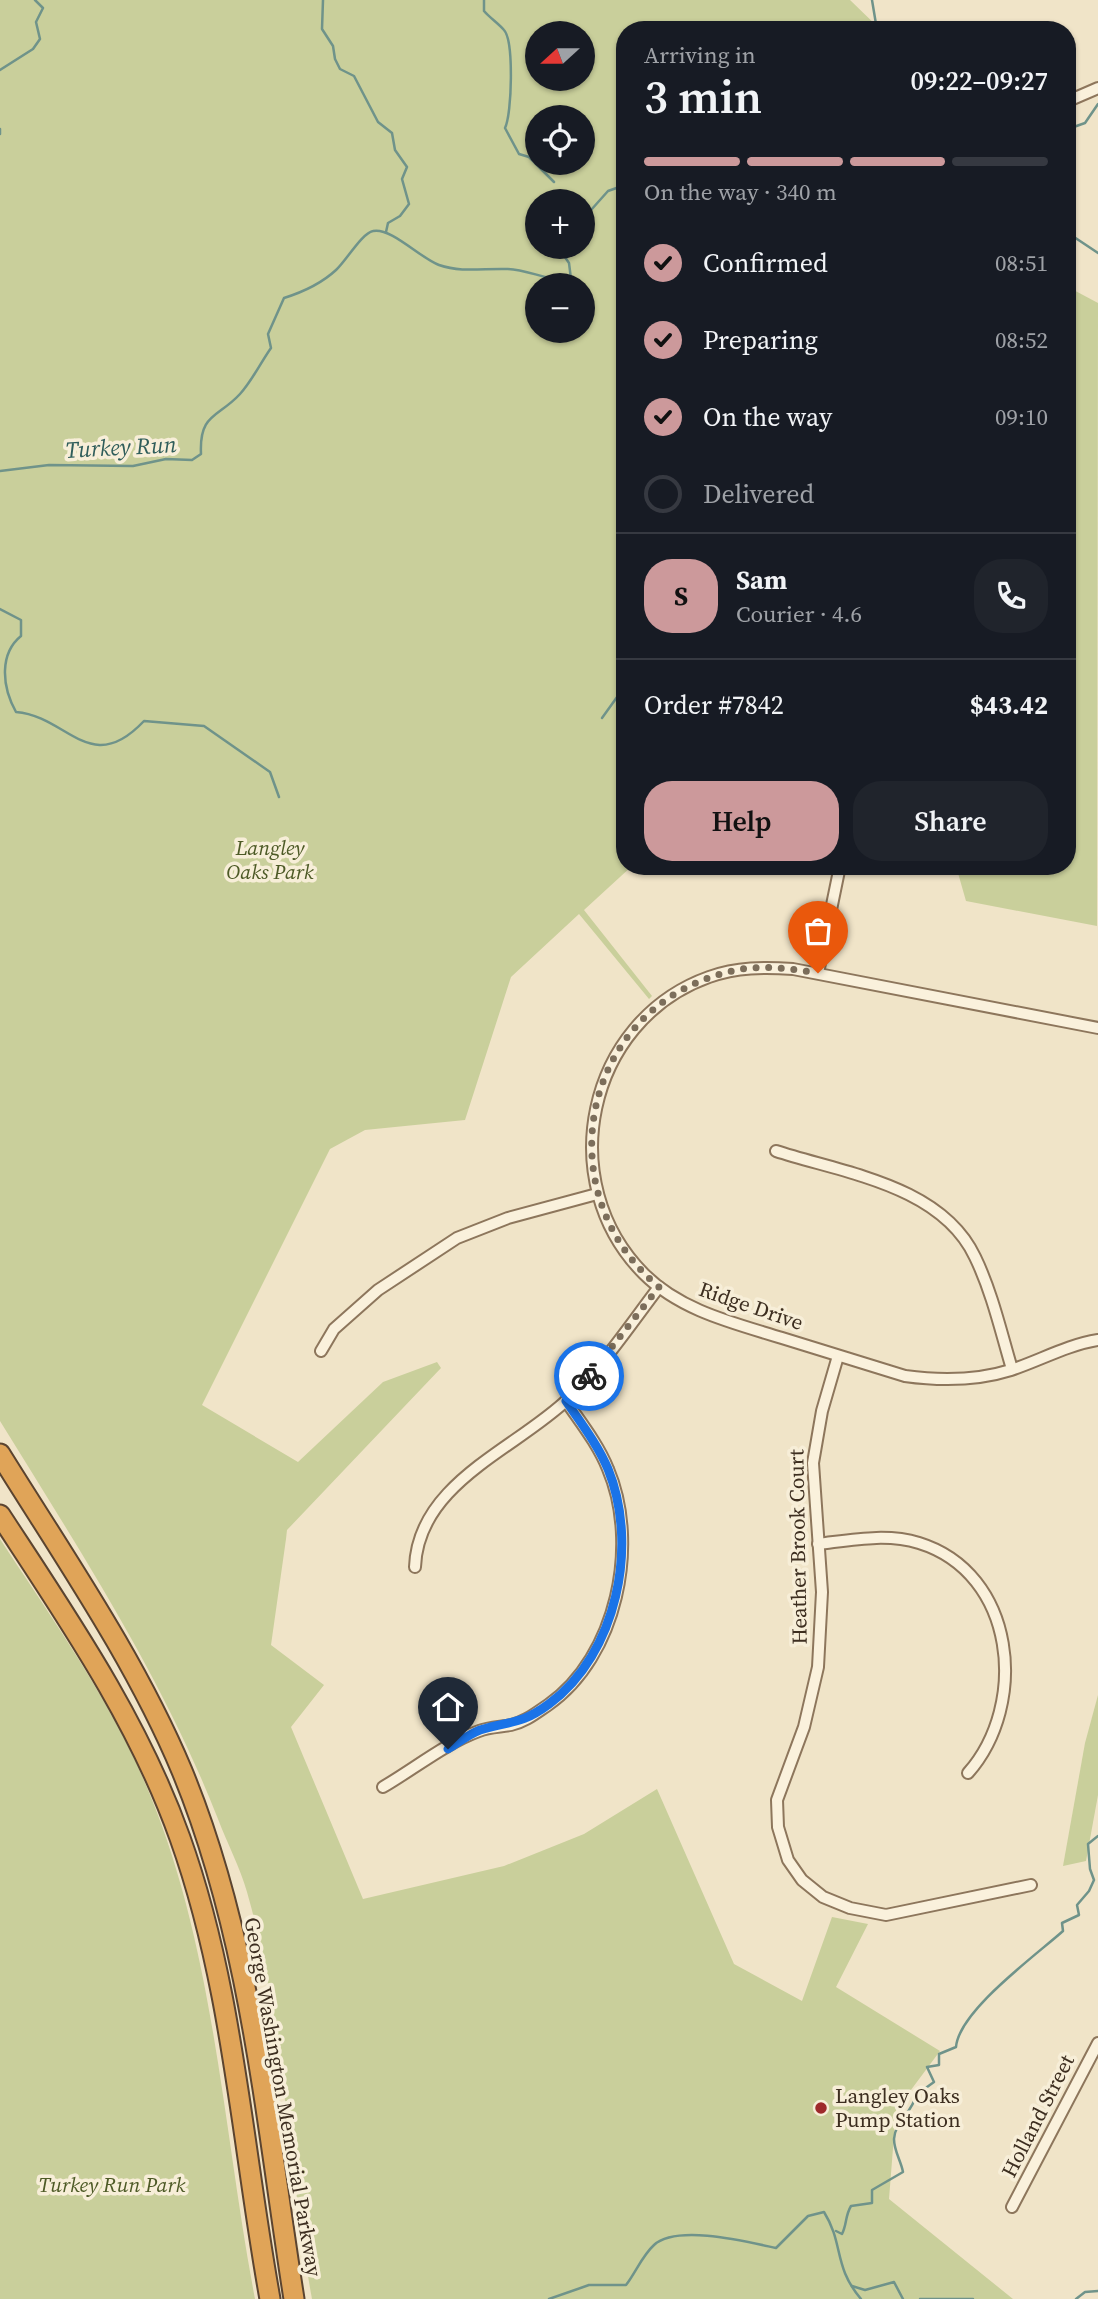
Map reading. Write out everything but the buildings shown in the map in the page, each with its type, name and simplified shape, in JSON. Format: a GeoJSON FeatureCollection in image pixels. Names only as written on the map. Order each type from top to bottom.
{"type":"FeatureCollection","features":[{"type":"Feature","properties":{"kind":"highway","name":"George Washington Memorial Parkway"},"geometry":{"type":"LineString","coordinates":[[0,1454],[148,1700],[181,1770],[203,1826],[227,1906],[244,1980],[294,2299]]}},
{"type":"Feature","properties":{"kind":"highway","name":"George Washington Memorial Parkway"},"geometry":{"type":"LineString","coordinates":[[0,1516],[121,1706],[179,1836],[198,1893],[220,1984],[270,2299]]}},
{"type":"Feature","properties":{"kind":"street"},"geometry":{"type":"LineString","coordinates":[[1076,98],[1098,88]]}},
{"type":"Feature","properties":{"kind":"street"},"geometry":{"type":"LineString","coordinates":[[818,973],[838,875]]}},
{"type":"Feature","properties":{"kind":"street","name":"Ridge Drive"},"geometry":{"type":"LineString","coordinates":[[1098,1028],[818,973],[768,968],[728,972],[691,985],[646,1017],[618,1050],[595,1108],[591,1146],[597,1194],[619,1244],[659,1287],[704,1312],[838,1356],[905,1376],[927,1379],[971,1378],[1012,1369],[1061,1349],[1098,1340]]}},
{"type":"Feature","properties":{"kind":"street"},"geometry":{"type":"LineString","coordinates":[[776,1151],[903,1192],[951,1224],[975,1256],[1012,1369]]}},
{"type":"Feature","properties":{"kind":"street"},"geometry":{"type":"LineString","coordinates":[[321,1351],[334,1329],[378,1290],[457,1238],[508,1218],[597,1194]]}},
{"type":"Feature","properties":{"kind":"street"},"geometry":{"type":"LineString","coordinates":[[415,1567],[421,1532],[437,1507],[459,1483],[566,1401],[615,1346],[659,1287]]}},
{"type":"Feature","properties":{"kind":"street","name":"Heather Brook Court"},"geometry":{"type":"LineString","coordinates":[[838,1356],[814,1450],[822,1591],[818,1667],[804,1727],[779,1791],[777,1816],[782,1843],[797,1874],[816,1892],[839,1905],[886,1914],[1031,1885]]}},
{"type":"Feature","properties":{"kind":"street"},"geometry":{"type":"LineString","coordinates":[[383,1787],[480,1730],[523,1721],[550,1704],[585,1665],[600,1640],[619,1577],[620,1514],[615,1490],[601,1454],[566,1401]]}},
{"type":"Feature","properties":{"kind":"street"},"geometry":{"type":"LineString","coordinates":[[818,1544],[887,1537],[919,1543],[958,1563],[987,1597],[999,1623],[1006,1664],[993,1734],[968,1773]]}},
{"type":"Feature","properties":{"kind":"street","name":"Holland Street"},"geometry":{"type":"LineString","coordinates":[[1012,2207],[1098,2043]]}},
{"type":"Feature","properties":{"kind":"green space","name":"Langley Oaks Park"},"geometry":{"type":"Polygon","coordinates":[[[0,0],[850,0],[872,21],[616,21],[616,875],[622,875],[584,910],[652,996],[649,999],[579,914],[511,977],[465,1120],[365,1130],[330,1149],[202,1405],[298,1462],[383,1382],[437,1362],[441,1368],[287,1530],[271,1645],[324,1685],[291,1727],[363,1899],[504,1866],[584,1834],[657,1789],[734,1964],[802,2001],[832,1917],[868,1924],[836,1987],[940,2051],[896,2110],[889,2199],[1013,2299],[312,2299],[270,1993],[244,1883],[196,1766],[118,1615],[0,1421],[0,0]]]}},
{"type":"Feature","properties":{"kind":"green space"},"geometry":{"type":"Polygon","coordinates":[[[1076,291],[1098,303],[1097,926],[966,901],[959,875],[1076,875],[1076,291]]]}},
{"type":"Feature","properties":{"kind":"green space","name":"Turkey Run Park"},"geometry":{"type":"Polygon","coordinates":[[[0,1539],[117,1724],[159,1817],[180,1884],[211,2021],[255,2299],[0,2299],[0,1539]]]}},
{"type":"Feature","properties":{"kind":"green space"},"geometry":{"type":"Polygon","coordinates":[[[1098,1695],[1098,1795],[1086,1861],[1063,1866],[1085,1743],[1098,1695]]]}},
{"type":"Feature","properties":{"kind":"waterway"},"geometry":{"type":"LineString","coordinates":[[0,70],[33,49],[40,39],[36,22],[43,8],[35,0]]}},
{"type":"Feature","properties":{"kind":"waterway"},"geometry":{"type":"LineString","coordinates":[[323,0],[322,29],[333,46],[340,69],[354,76],[378,122],[392,133],[395,150],[407,167],[402,179],[409,204],[400,216],[388,223],[386,232]]}},
{"type":"Feature","properties":{"kind":"waterway"},"geometry":{"type":"LineString","coordinates":[[484,0],[484,11],[504,30],[509,48],[510,94],[505,128],[519,154],[529,157],[554,182]]}},
{"type":"Feature","properties":{"kind":"waterway"},"geometry":{"type":"LineString","coordinates":[[872,0],[876,21]]}},
{"type":"Feature","properties":{"kind":"waterway"},"geometry":{"type":"LineString","coordinates":[[1076,126],[1085,123],[1098,104]]}},
{"type":"Feature","properties":{"kind":"waterway"},"geometry":{"type":"LineString","coordinates":[[0,129],[0,134]]}},
{"type":"Feature","properties":{"kind":"waterway","name":"Turkey Run"},"geometry":{"type":"LineString","coordinates":[[595,206],[608,191],[616,188]]}},
{"type":"Feature","properties":{"kind":"waterway","name":"Turkey Run"},"geometry":{"type":"LineString","coordinates":[[0,471],[49,465],[133,466],[166,459],[192,460],[201,454],[201,441],[207,423],[240,394],[271,348],[268,334],[284,298],[312,287],[331,275],[364,237],[373,231],[397,238],[439,265],[465,270],[508,269],[555,279],[571,279],[566,259]]}},
{"type":"Feature","properties":{"kind":"waterway","name":"Turkey Run"},"geometry":{"type":"LineString","coordinates":[[1076,238],[1098,253]]}},
{"type":"Feature","properties":{"kind":"waterway"},"geometry":{"type":"LineString","coordinates":[[0,609],[21,620],[21,636],[9,651],[5,670],[5,681],[16,712],[34,716],[93,744],[109,744],[125,737],[144,721],[204,726],[270,772],[279,797]]}},
{"type":"Feature","properties":{"kind":"waterway"},"geometry":{"type":"LineString","coordinates":[[602,718],[616,699]]}},
{"type":"Feature","properties":{"kind":"waterway"},"geometry":{"type":"LineString","coordinates":[[836,2231],[842,2234],[851,2206],[872,2203],[872,2190],[903,2172],[895,2148],[895,2133],[916,2095],[934,2082],[927,2067],[939,2065],[939,2054],[956,2047],[960,2033],[984,2001],[1063,1931],[1062,1923],[1079,1915],[1077,1905],[1094,1880],[1090,1869],[1088,1844],[1098,1836]]}},
{"type":"Feature","properties":{"kind":"waterway"},"geometry":{"type":"LineString","coordinates":[[549,2299],[589,2285],[626,2285],[650,2249],[665,2239],[679,2236],[713,2236],[776,2248],[808,2216],[824,2212],[834,2234],[846,2276],[861,2299]]}},
{"type":"Feature","properties":{"kind":"waterway"},"geometry":{"type":"LineString","coordinates":[[852,2286],[865,2290],[894,2282],[903,2299]]}},
{"type":"Feature","properties":{"kind":"waterway"},"geometry":{"type":"LineString","coordinates":[[1076,2299],[1085,2292],[1098,2291]]}},
{"type":"Feature","properties":{"kind":"waterway"},"geometry":{"type":"LineString","coordinates":[[920,2299],[973,2299]]}},
{"type":"Feature","properties":{"kind":"way so far"},"geometry":{"type":"LineString","coordinates":[[589,1376],[659,1287],[645,1276],[619,1244],[609,1227],[595,1185],[591,1146],[595,1108],[600,1089],[618,1050],[655,1007],[679,991],[709,978],[748,968],[793,969],[818,973]]}},
{"type":"Feature","properties":{"kind":"place","name":"Langley Oaks Pump Station"},"geometry":{"type":"Point","coordinates":[821,2108]}},
{"type":"Feature","properties":{"kind":"route"},"geometry":{"type":"LineString","coordinates":[[448,1749],[480,1730],[523,1721],[550,1704],[565,1691],[585,1665],[606,1627],[619,1577],[622,1536],[620,1514],[609,1470],[566,1401],[589,1376]]}}]}
